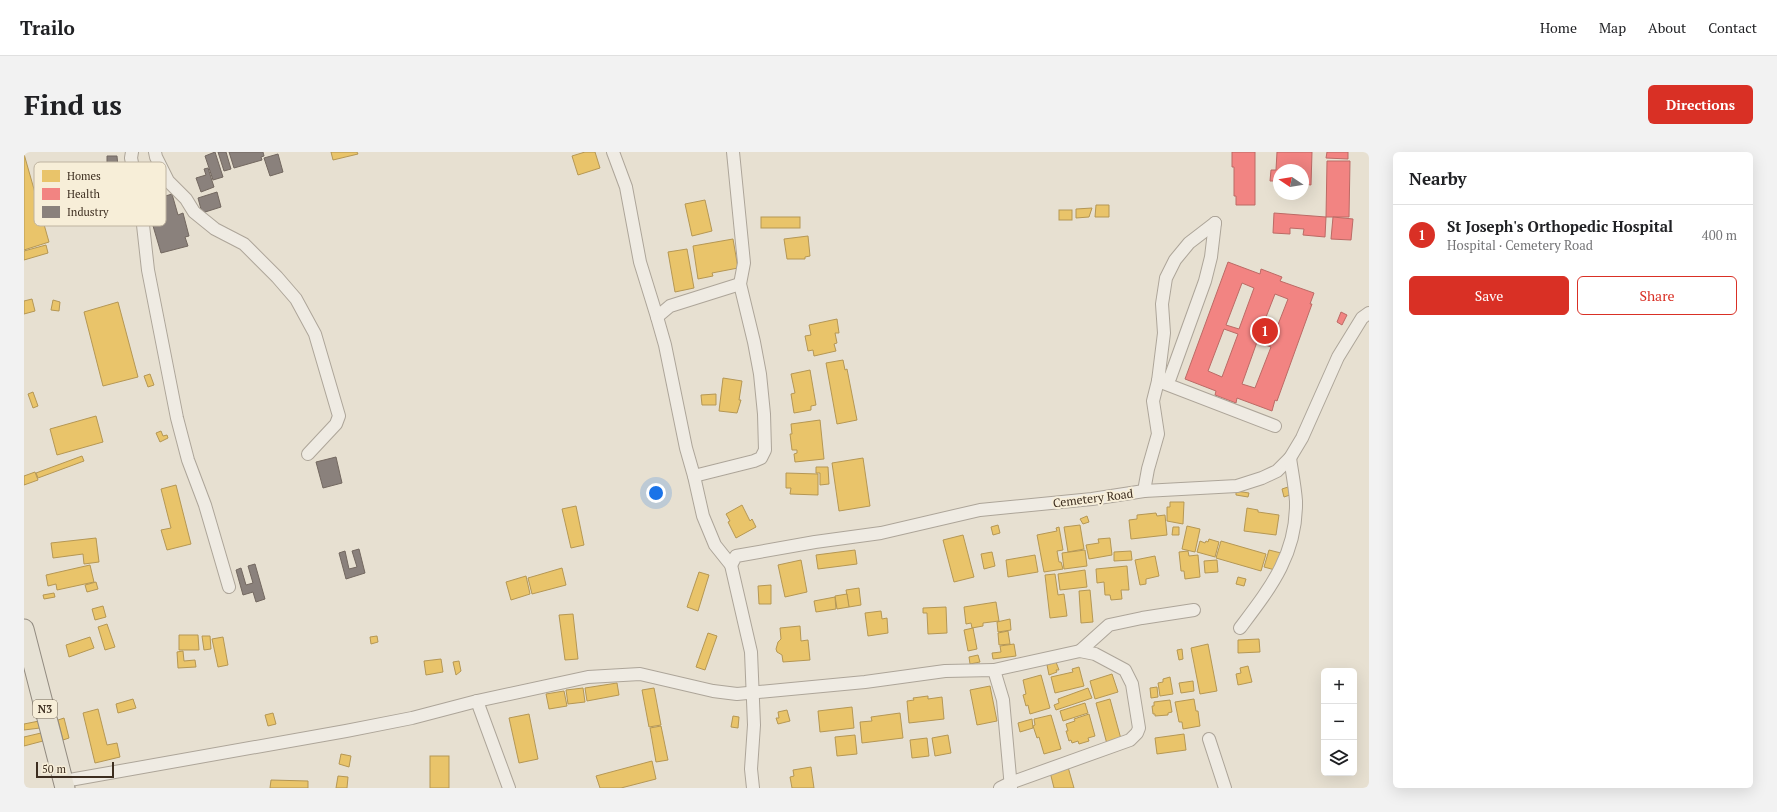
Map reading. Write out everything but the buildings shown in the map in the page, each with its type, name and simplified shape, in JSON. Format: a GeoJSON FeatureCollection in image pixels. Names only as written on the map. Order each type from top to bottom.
{"type":"FeatureCollection","features":[{"type":"Feature","properties":{"kind":"main road","name":"N3"},"geometry":{"type":"LineString","coordinates":[[24,630],[31,679],[65,785]]}},
{"type":"Feature","properties":{"kind":"street"},"geometry":{"type":"LineString","coordinates":[[132,152],[132,162]]}},
{"type":"Feature","properties":{"kind":"street"},"geometry":{"type":"LineString","coordinates":[[155,152],[158,162]]}},
{"type":"Feature","properties":{"kind":"street"},"geometry":{"type":"LineString","coordinates":[[613,152],[626,187],[640,262],[665,345],[686,448],[703,516],[715,546],[732,565],[751,652],[754,725],[752,769],[753,788]]}},
{"type":"Feature","properties":{"kind":"street"},"geometry":{"type":"LineString","coordinates":[[694,476],[754,462],[761,458],[765,450],[764,414],[760,374],[750,322],[740,284],[744,264],[734,152]]}},
{"type":"Feature","properties":{"kind":"street"},"geometry":{"type":"LineString","coordinates":[[166,177],[168,181],[186,199],[194,212],[215,229],[244,244],[277,277],[296,299],[315,334],[339,416],[336,424],[308,454]]}},
{"type":"Feature","properties":{"kind":"street"},"geometry":{"type":"LineString","coordinates":[[1144,492],[1148,469],[1158,434],[1153,401],[1158,381],[1164,332],[1162,304],[1166,278],[1175,260],[1189,243],[1215,223],[1212,257],[1205,281],[1170,378],[1158,381]]}},
{"type":"Feature","properties":{"kind":"street"},"geometry":{"type":"LineString","coordinates":[[143,226],[148,270],[177,418],[188,460],[205,505],[229,586]]}},
{"type":"Feature","properties":{"kind":"street"},"geometry":{"type":"LineString","coordinates":[[657,317],[670,306],[740,284]]}},
{"type":"Feature","properties":{"kind":"street","name":"Cemetery Road"},"geometry":{"type":"LineString","coordinates":[[732,565],[736,556],[815,542],[881,533],[980,510],[1092,499],[1144,492],[1236,486],[1262,478],[1278,471],[1290,458],[1302,438],[1338,357],[1362,318],[1369,312]]}},
{"type":"Feature","properties":{"kind":"street"},"geometry":{"type":"LineString","coordinates":[[1158,381],[1276,426]]}},
{"type":"Feature","properties":{"kind":"street"},"geometry":{"type":"LineString","coordinates":[[1240,628],[1268,592],[1286,558],[1294,530],[1296,500],[1290,458]]}},
{"type":"Feature","properties":{"kind":"street"},"geometry":{"type":"LineString","coordinates":[[1080,651],[1109,626],[1142,618],[1194,610]]}},
{"type":"Feature","properties":{"kind":"street"},"geometry":{"type":"LineString","coordinates":[[65,785],[346,732],[412,718],[477,701],[588,678],[640,674],[713,691],[737,694],[865,682],[945,671],[994,670],[1080,651],[1095,654],[1125,670],[1132,684],[1139,728],[1138,733],[1130,740],[1007,786],[1003,700],[994,670]]}},
{"type":"Feature","properties":{"kind":"street"},"geometry":{"type":"LineString","coordinates":[[477,701],[509,788]]}},
{"type":"Feature","properties":{"kind":"street"},"geometry":{"type":"LineString","coordinates":[[1209,739],[1225,788]]}},
{"type":"Feature","properties":{"kind":"place","name":"St Joseph's Orthopedic Hospital"},"geometry":{"type":"Point","coordinates":[1265,331]}}]}
